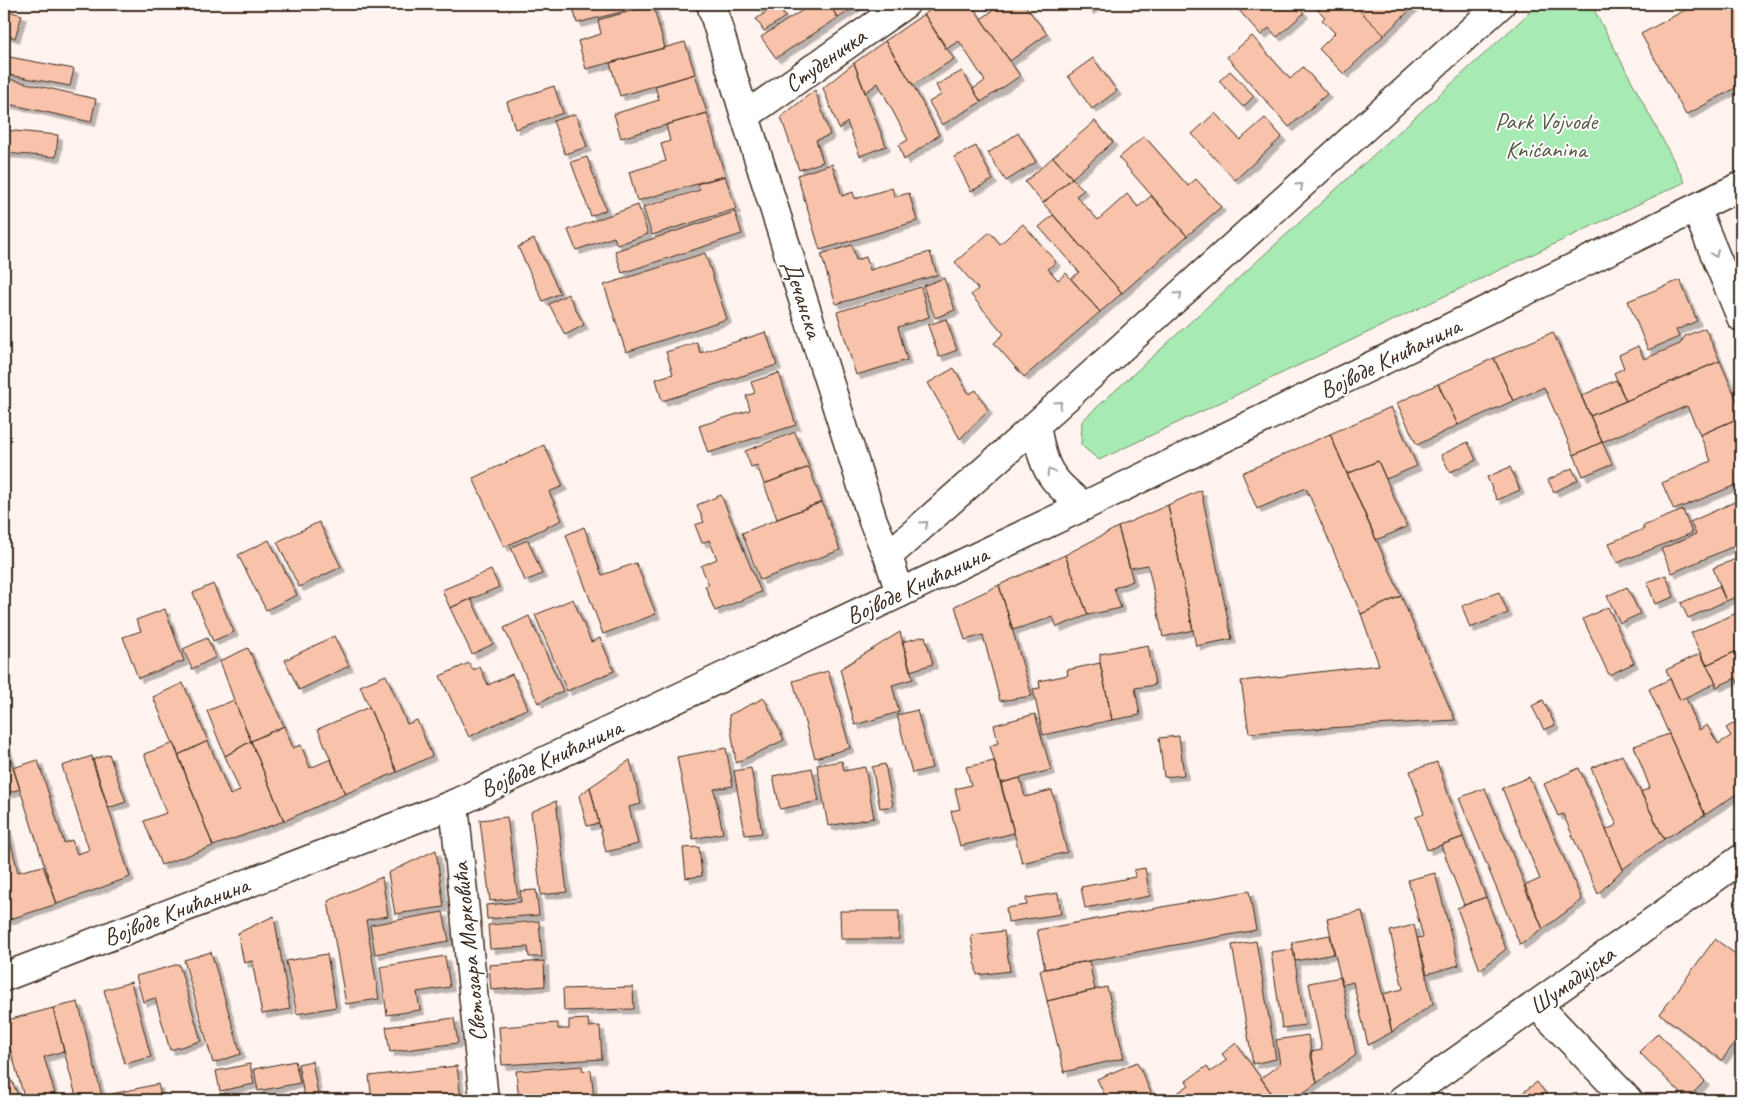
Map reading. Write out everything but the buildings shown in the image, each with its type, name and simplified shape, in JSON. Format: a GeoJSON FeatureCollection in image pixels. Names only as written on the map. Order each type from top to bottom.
{"type":"FeatureCollection","features":[{"type":"Feature","properties":{"kind":"street","name":"Дечанска"},"geometry":{"type":"LineString","coordinates":[[711,4],[873,521],[888,556],[900,593]]}},
{"type":"Feature","properties":{"kind":"street","name":"Студеничка"},"geometry":{"type":"LineString","coordinates":[[745,116],[905,4]]}},
{"type":"Feature","properties":{"kind":"street","name":"Војводе Книћанина"},"geometry":{"type":"LineString","coordinates":[[888,556],[1036,425],[1501,4]]}},
{"type":"Feature","properties":{"kind":"street","name":"Војводе Книћанина"},"geometry":{"type":"LineString","coordinates":[[4,977],[454,804],[1084,506],[1741,186]]}},
{"type":"Feature","properties":{"kind":"street"},"geometry":{"type":"LineString","coordinates":[[1696,209],[1741,317]]}},
{"type":"Feature","properties":{"kind":"street"},"geometry":{"type":"LineString","coordinates":[[1036,425],[1042,457],[1050,473],[1064,491],[1084,506]]}},
{"type":"Feature","properties":{"kind":"street","name":"Светозара Марковића"},"geometry":{"type":"LineString","coordinates":[[454,804],[484,1100]]}},
{"type":"Feature","properties":{"kind":"street","name":"Шумадијска"},"geometry":{"type":"LineString","coordinates":[[1402,1100],[1741,859]]}},
{"type":"Feature","properties":{"kind":"street"},"geometry":{"type":"LineString","coordinates":[[1537,1005],[1628,1100]]}},
{"type":"Feature","properties":{"kind":"green space","name":"Park Vojvode Knićanina"},"geometry":{"type":"Polygon","coordinates":[[[1539,4],[1591,4],[1685,182],[1099,460],[1081,445],[1082,421],[1539,4]]]}}]}
